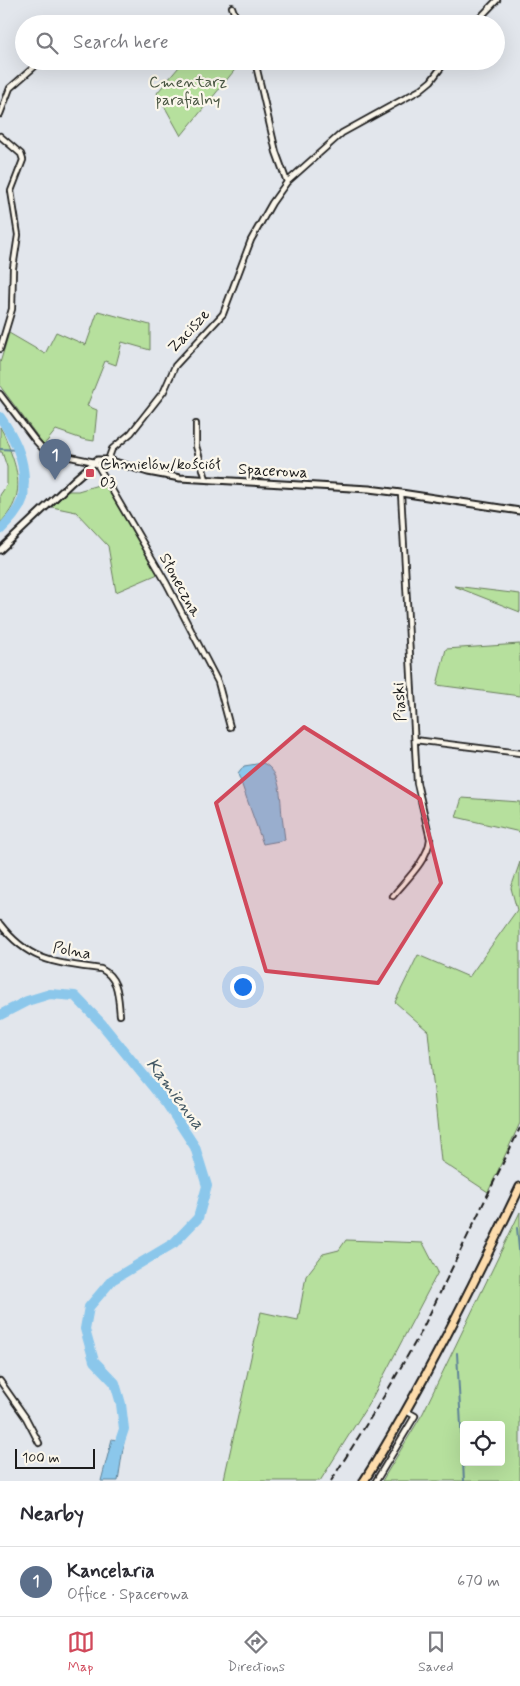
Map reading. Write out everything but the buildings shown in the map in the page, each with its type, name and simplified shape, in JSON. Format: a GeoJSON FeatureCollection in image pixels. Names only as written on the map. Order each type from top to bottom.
{"type":"FeatureCollection","features":[{"type":"Feature","properties":{"kind":"main road"},"geometry":{"type":"LineString","coordinates":[[364,1481],[406,1411],[457,1316],[520,1187]]}},
{"type":"Feature","properties":{"kind":"street"},"geometry":{"type":"LineString","coordinates":[[483,15],[497,0]]}},
{"type":"Feature","properties":{"kind":"street"},"geometry":{"type":"LineString","coordinates":[[232,7],[235,15]]}},
{"type":"Feature","properties":{"kind":"street"},"geometry":{"type":"LineString","coordinates":[[0,114],[10,88],[31,70]]}},
{"type":"Feature","properties":{"kind":"street"},"geometry":{"type":"LineString","coordinates":[[257,70],[272,134],[287,182]]}},
{"type":"Feature","properties":{"kind":"street","name":"Zacisze"},"geometry":{"type":"LineString","coordinates":[[108,460],[112,449],[131,433],[164,391],[175,366],[222,314],[255,230],[287,182],[342,133],[420,90],[439,70]]}},
{"type":"Feature","properties":{"kind":"street"},"geometry":{"type":"LineString","coordinates":[[0,136],[21,154],[23,160],[11,191],[18,235],[13,268],[12,309],[0,349]]}},
{"type":"Feature","properties":{"kind":"street"},"geometry":{"type":"LineString","coordinates":[[0,394],[34,440],[46,452],[95,462]]}},
{"type":"Feature","properties":{"kind":"street"},"geometry":{"type":"LineString","coordinates":[[196,424],[196,446],[206,480]]}},
{"type":"Feature","properties":{"kind":"street","name":"Spacerowa"},"geometry":{"type":"LineString","coordinates":[[95,462],[108,460],[148,472],[180,478],[246,483],[316,485],[402,493],[520,511]]}},
{"type":"Feature","properties":{"kind":"street"},"geometry":{"type":"LineString","coordinates":[[0,550],[95,462]]}},
{"type":"Feature","properties":{"kind":"street","name":"Słoneczna"},"geometry":{"type":"LineString","coordinates":[[95,462],[167,584],[218,682],[230,727]]}},
{"type":"Feature","properties":{"kind":"street","name":"Piaski"},"geometry":{"type":"LineString","coordinates":[[393,896],[425,855],[430,839],[417,783],[402,493]]}},
{"type":"Feature","properties":{"kind":"street"},"geometry":{"type":"LineString","coordinates":[[415,740],[520,754]]}},
{"type":"Feature","properties":{"kind":"street","name":"Polna"},"geometry":{"type":"LineString","coordinates":[[0,924],[17,943],[39,957],[58,963],[100,969],[106,972],[113,978],[120,1014]]}},
{"type":"Feature","properties":{"kind":"street"},"geometry":{"type":"LineString","coordinates":[[0,1381],[26,1418],[39,1443]]}},
{"type":"Feature","properties":{"kind":"street"},"geometry":{"type":"LineString","coordinates":[[376,1481],[415,1416],[406,1411]]}},
{"type":"Feature","properties":{"kind":"highlighted area"},"geometry":{"type":"Polygon","coordinates":[[[304,727],[420,799],[441,883],[378,983],[266,971],[216,803],[304,727]]]}},
{"type":"Feature","properties":{"kind":"green space","name":"Cmentarz parafialny"},"geometry":{"type":"Polygon","coordinates":[[[176,70],[235,70],[181,136],[157,93],[176,70]]]}},
{"type":"Feature","properties":{"kind":"green space"},"geometry":{"type":"Polygon","coordinates":[[[98,311],[150,325],[150,350],[122,342],[116,365],[105,361],[87,406],[97,410],[94,441],[56,430],[44,445],[0,386],[0,363],[9,333],[45,354],[56,332],[86,345],[98,311]]]}},
{"type":"Feature","properties":{"kind":"green space"},"geometry":{"type":"Polygon","coordinates":[[[0,427],[17,472],[18,490],[12,507],[0,523],[0,495],[7,485],[7,467],[2,452],[0,452],[0,427]]]}},
{"type":"Feature","properties":{"kind":"green space"},"geometry":{"type":"Polygon","coordinates":[[[105,483],[158,574],[116,592],[108,546],[76,512],[52,507],[68,491],[78,491],[105,483]]]}},
{"type":"Feature","properties":{"kind":"green space"},"geometry":{"type":"Polygon","coordinates":[[[454,586],[520,594],[520,612],[454,586]]]}},
{"type":"Feature","properties":{"kind":"green space"},"geometry":{"type":"Polygon","coordinates":[[[520,644],[520,696],[437,685],[446,649],[520,644]]]}},
{"type":"Feature","properties":{"kind":"green space"},"geometry":{"type":"Polygon","coordinates":[[[462,798],[520,802],[520,832],[456,817],[462,798]]]}},
{"type":"Feature","properties":{"kind":"green space"},"geometry":{"type":"Polygon","coordinates":[[[520,862],[520,1123],[488,1192],[441,1161],[428,1031],[395,1002],[418,955],[469,977],[517,910],[511,888],[520,862]]]}},
{"type":"Feature","properties":{"kind":"green space"},"geometry":{"type":"Polygon","coordinates":[[[520,1212],[520,1481],[382,1481],[423,1413],[520,1212]]]}},
{"type":"Feature","properties":{"kind":"green space"},"geometry":{"type":"Polygon","coordinates":[[[346,1240],[423,1243],[438,1272],[371,1400],[320,1481],[229,1481],[224,1479],[261,1312],[298,1320],[306,1276],[323,1254],[339,1250],[346,1240]]]}},
{"type":"Feature","properties":{"kind":"water"},"geometry":{"type":"Polygon","coordinates":[[[263,763],[274,773],[279,786],[285,840],[263,844],[238,774],[244,766],[263,763]]]}},
{"type":"Feature","properties":{"kind":"water"},"geometry":{"type":"Polygon","coordinates":[[[112,1439],[124,1442],[118,1481],[101,1481],[112,1439]]]}},
{"type":"Feature","properties":{"kind":"waterway","name":"Kamienna"},"geometry":{"type":"LineString","coordinates":[[0,417],[10,432],[17,448],[24,473],[21,503],[13,516],[0,530]]}},
{"type":"Feature","properties":{"kind":"waterway"},"geometry":{"type":"LineString","coordinates":[[0,449],[19,450]]}},
{"type":"Feature","properties":{"kind":"waterway","name":"Kamienna"},"geometry":{"type":"LineString","coordinates":[[0,1015],[27,1001],[50,994],[75,996],[101,1023],[167,1104],[195,1147],[207,1186],[198,1218],[174,1243],[112,1280],[89,1307],[85,1329],[94,1361],[115,1383],[121,1404],[124,1429],[116,1453]]}},
{"type":"Feature","properties":{"kind":"waterway"},"geometry":{"type":"LineString","coordinates":[[517,1228],[520,1260]]}},
{"type":"Feature","properties":{"kind":"waterway"},"geometry":{"type":"LineString","coordinates":[[457,1353],[464,1481]]}},
{"type":"Feature","properties":{"kind":"railway"},"geometry":{"type":"LineString","coordinates":[[331,1481],[420,1334],[520,1128]]}},
{"type":"Feature","properties":{"kind":"place","name":"Chmielów/kościół 03"},"geometry":{"type":"Point","coordinates":[90,473]}},
{"type":"Feature","properties":{"kind":"place","name":"Kancelaria"},"geometry":{"type":"Point","coordinates":[55,480]}}]}
